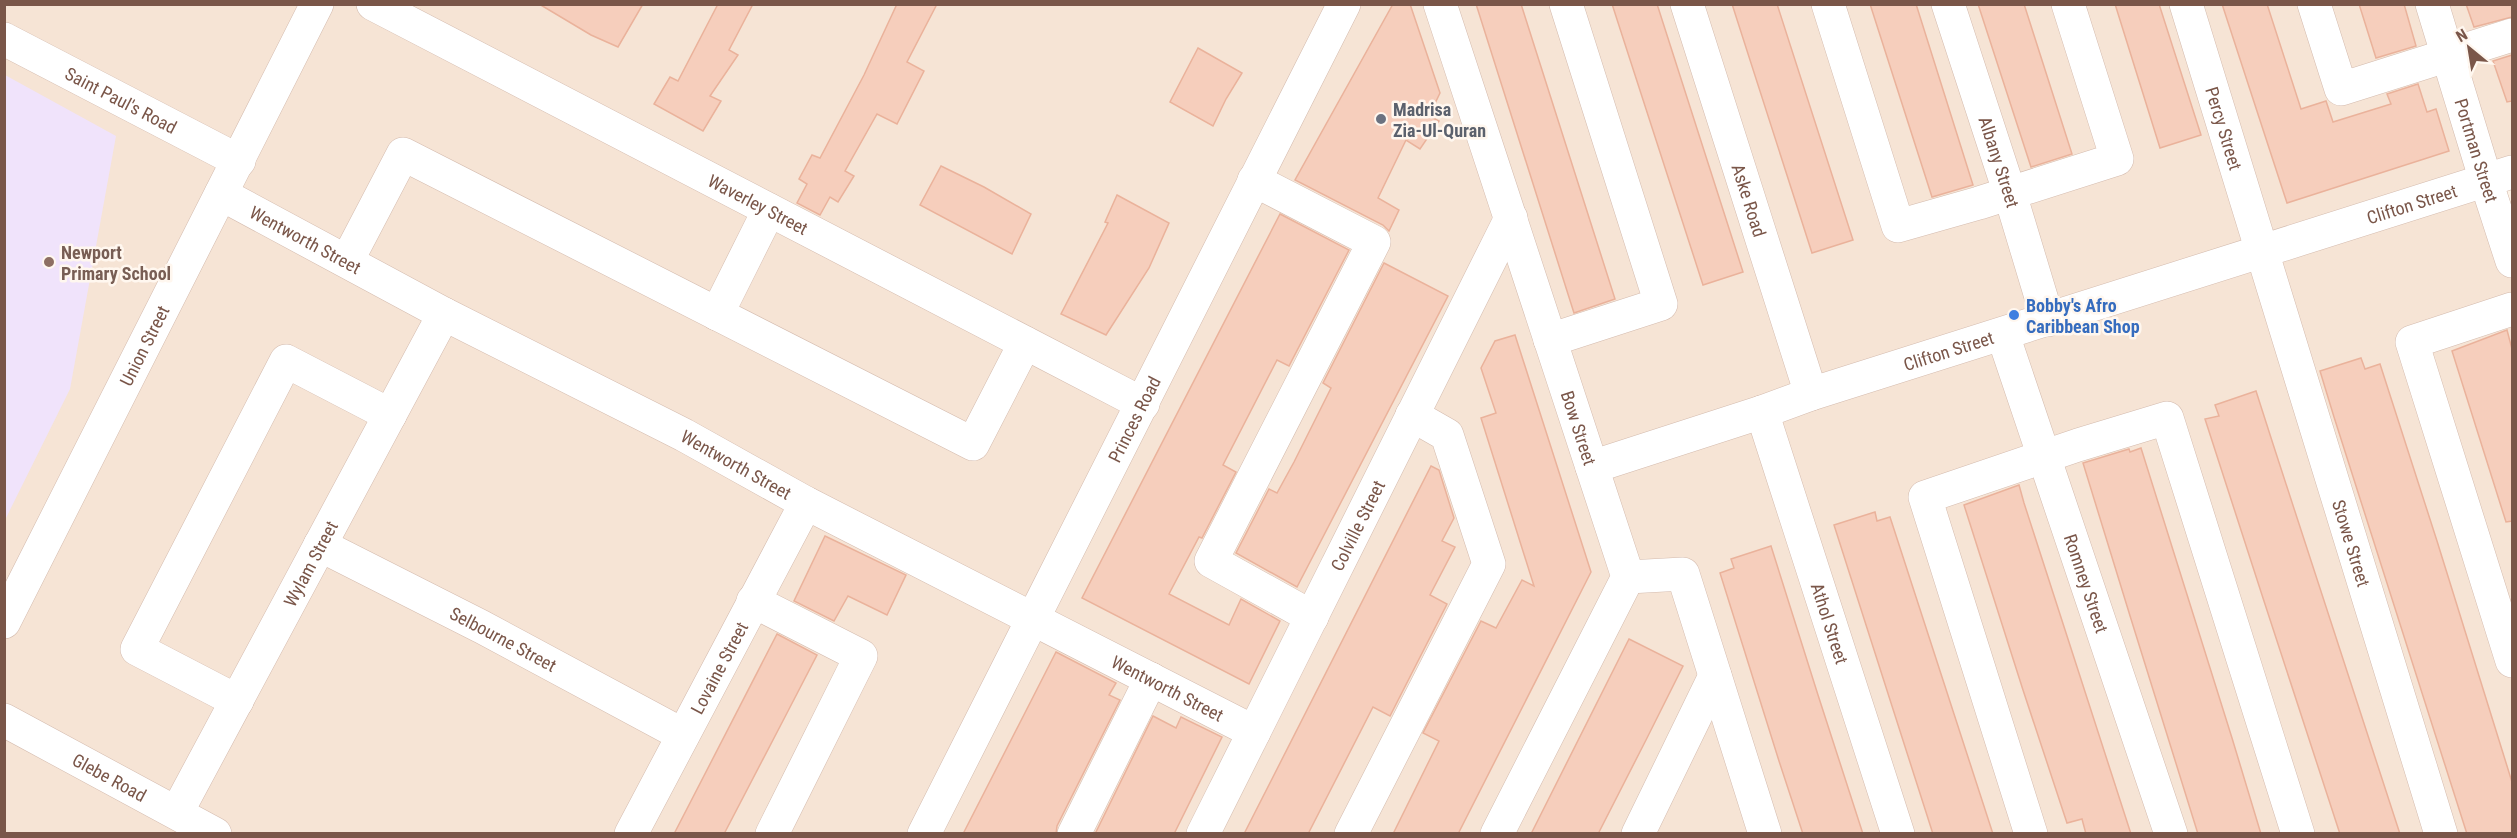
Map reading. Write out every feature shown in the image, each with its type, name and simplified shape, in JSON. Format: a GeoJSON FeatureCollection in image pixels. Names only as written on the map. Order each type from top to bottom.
{"type":"FeatureCollection","features":[{"type":"Feature","properties":{"kind":"street","name":"Union Street"},"geometry":{"type":"LineString","coordinates":[[4,622],[318,4]]}},
{"type":"Feature","properties":{"kind":"street","name":"Waverley Street"},"geometry":{"type":"LineString","coordinates":[[373,4],[1143,404]]}},
{"type":"Feature","properties":{"kind":"street","name":"Princes Road"},"geometry":{"type":"LineString","coordinates":[[924,834],[1344,4]]}},
{"type":"Feature","properties":{"kind":"street","name":"Bow Street"},"geometry":{"type":"LineString","coordinates":[[1440,4],[1628,577]]}},
{"type":"Feature","properties":{"kind":"street"},"geometry":{"type":"LineString","coordinates":[[1550,340],[1661,304],[1566,4]]}},
{"type":"Feature","properties":{"kind":"street","name":"Aske Road"},"geometry":{"type":"LineString","coordinates":[[1687,4],[1811,394]]}},
{"type":"Feature","properties":{"kind":"street"},"geometry":{"type":"LineString","coordinates":[[1827,4],[1898,226],[2010,194],[2117,159],[2068,4]]}},
{"type":"Feature","properties":{"kind":"street","name":"Albany Street"},"geometry":{"type":"LineString","coordinates":[[1948,4],[2048,320]]}},
{"type":"Feature","properties":{"kind":"street","name":"Percy Street"},"geometry":{"type":"LineString","coordinates":[[2186,4],[2261,253]]}},
{"type":"Feature","properties":{"kind":"street"},"geometry":{"type":"LineString","coordinates":[[2314,4],[2342,89],[2512,35]]}},
{"type":"Feature","properties":{"kind":"street","name":"Portman Street"},"geometry":{"type":"LineString","coordinates":[[2432,4],[2448,56],[2499,177],[2512,261]]}},
{"type":"Feature","properties":{"kind":"street","name":"Saint Paul's Road"},"geometry":{"type":"LineString","coordinates":[[4,39],[239,161]]}},
{"type":"Feature","properties":{"kind":"street"},"geometry":{"type":"LineString","coordinates":[[347,261],[403,154],[973,444],[1025,343]]}},
{"type":"Feature","properties":{"kind":"street","name":"Clifton Street"},"geometry":{"type":"LineString","coordinates":[[1592,467],[1811,394],[2499,177]]}},
{"type":"Feature","properties":{"kind":"street"},"geometry":{"type":"LineString","coordinates":[[1254,180],[1374,242],[1211,561],[1312,617]]}},
{"type":"Feature","properties":{"kind":"street","name":"Wentworth Street"},"geometry":{"type":"LineString","coordinates":[[221,194],[303,236],[444,314],[684,435],[806,503],[1254,732]]}},
{"type":"Feature","properties":{"kind":"street"},"geometry":{"type":"LineString","coordinates":[[717,314],[769,210]]}},
{"type":"Feature","properties":{"kind":"street","name":"Colville Street"},"geometry":{"type":"LineString","coordinates":[[1203,834],[1511,218]]}},
{"type":"Feature","properties":{"kind":"street","name":"Stowe Street"},"geometry":{"type":"LineString","coordinates":[[2261,253],[2441,834]]}},
{"type":"Feature","properties":{"kind":"street"},"geometry":{"type":"LineString","coordinates":[[2512,309],[2412,342],[2512,661]]}},
{"type":"Feature","properties":{"kind":"street","name":"Wylam Street"},"geometry":{"type":"LineString","coordinates":[[192,825],[237,700],[444,314]]}},
{"type":"Feature","properties":{"kind":"street","name":"Romney Street"},"geometry":{"type":"LineString","coordinates":[[2003,335],[2171,834]]}},
{"type":"Feature","properties":{"kind":"street"},"geometry":{"type":"LineString","coordinates":[[237,700],[136,649],[285,361],[390,415]]}},
{"type":"Feature","properties":{"kind":"street","name":"Athol Street"},"geometry":{"type":"LineString","coordinates":[[1762,412],[1898,834]]}},
{"type":"Feature","properties":{"kind":"street"},"geometry":{"type":"LineString","coordinates":[[1351,834],[1489,564],[1447,435],[1412,415]]}},
{"type":"Feature","properties":{"kind":"street"},"geometry":{"type":"LineString","coordinates":[[2031,834],[1925,497],[2167,418],[2298,834]]}},
{"type":"Feature","properties":{"kind":"street","name":"Lovaine Street"},"geometry":{"type":"LineString","coordinates":[[631,834],[806,503]]}},
{"type":"Feature","properties":{"kind":"street","name":"Selbourne Street"},"geometry":{"type":"LineString","coordinates":[[320,545],[482,627],[683,735]]}},
{"type":"Feature","properties":{"kind":"street"},"geometry":{"type":"LineString","coordinates":[[1497,834],[1628,577],[1683,574],[1765,834]]}},
{"type":"Feature","properties":{"kind":"street"},"geometry":{"type":"LineString","coordinates":[[753,601],[861,656],[772,834]]}},
{"type":"Feature","properties":{"kind":"street"},"geometry":{"type":"LineString","coordinates":[[1638,834],[1715,676]]}},
{"type":"Feature","properties":{"kind":"street"},"geometry":{"type":"LineString","coordinates":[[1074,834],[1151,679]]}},
{"type":"Feature","properties":{"kind":"street","name":"Glebe Road"},"geometry":{"type":"LineString","coordinates":[[4,720],[192,825]]}},
{"type":"Feature","properties":{"kind":"shaded area"},"geometry":{"type":"Polygon","coordinates":[[[5,5],[2512,5],[2512,186],[2506,189],[2512,207],[2512,833],[5,834],[5,5]]]}},
{"type":"Feature","properties":{"kind":"shaded area","name":"Newport Primary School"},"geometry":{"type":"Polygon","coordinates":[[[5,75],[116,136],[70,389],[5,520],[5,75]]]}},
{"type":"Feature","properties":{"kind":"building"},"geometry":{"type":"Polygon","coordinates":[[[539,4],[643,4],[618,47],[591,35],[539,4]]]}},
{"type":"Feature","properties":{"kind":"building"},"geometry":{"type":"Polygon","coordinates":[[[718,4],[753,4],[729,50],[738,55],[710,96],[721,101],[703,131],[654,104],[670,77],[678,81],[718,4]]]}},
{"type":"Feature","properties":{"kind":"building"},"geometry":{"type":"Polygon","coordinates":[[[897,4],[937,4],[907,62],[924,71],[897,124],[877,114],[845,171],[854,176],[838,202],[830,197],[820,215],[797,203],[807,184],[799,179],[812,155],[820,158],[864,75],[897,4]]]}},
{"type":"Feature","properties":{"kind":"building","name":"Madrisa Zia-Ul-Quran"},"geometry":{"type":"Polygon","coordinates":[[[1393,4],[1410,4],[1440,93],[1429,116],[1439,121],[1420,149],[1406,140],[1378,198],[1399,210],[1389,231],[1383,225],[1295,180],[1393,4]]]}},
{"type":"Feature","properties":{"kind":"building"},"geometry":{"type":"Polygon","coordinates":[[[1476,4],[1521,4],[1615,299],[1574,313],[1476,4]]]}},
{"type":"Feature","properties":{"kind":"building"},"geometry":{"type":"Polygon","coordinates":[[[1612,4],[1657,4],[1743,272],[1703,285],[1612,4]]]}},
{"type":"Feature","properties":{"kind":"building"},"geometry":{"type":"Polygon","coordinates":[[[1732,4],[1777,4],[1853,240],[1812,253],[1732,4]]]}},
{"type":"Feature","properties":{"kind":"building"},"geometry":{"type":"Polygon","coordinates":[[[1870,4],[1916,4],[1973,185],[1932,197],[1870,4]]]}},
{"type":"Feature","properties":{"kind":"building"},"geometry":{"type":"Polygon","coordinates":[[[1978,4],[2024,4],[2072,154],[2031,167],[1978,4]]]}},
{"type":"Feature","properties":{"kind":"building"},"geometry":{"type":"Polygon","coordinates":[[[2115,4],[2159,4],[2201,135],[2160,148],[2115,4]]]}},
{"type":"Feature","properties":{"kind":"building"},"geometry":{"type":"Polygon","coordinates":[[[2222,4],[2267,4],[2301,109],[2326,101],[2333,122],[2391,104],[2387,94],[2418,84],[2427,112],[2436,109],[2449,151],[2287,203],[2222,4]]]}},
{"type":"Feature","properties":{"kind":"building"},"geometry":{"type":"Polygon","coordinates":[[[2359,4],[2404,4],[2416,46],[2376,58],[2359,4]]]}},
{"type":"Feature","properties":{"kind":"building"},"geometry":{"type":"Polygon","coordinates":[[[2466,4],[2512,4],[2512,17],[2474,27],[2466,4]]]}},
{"type":"Feature","properties":{"kind":"building"},"geometry":{"type":"Polygon","coordinates":[[[1198,48],[1242,73],[1213,126],[1170,102],[1198,48]]]}},
{"type":"Feature","properties":{"kind":"building"},"geometry":{"type":"Polygon","coordinates":[[[2512,55],[2512,101],[2507,102],[2493,61],[2512,55]]]}},
{"type":"Feature","properties":{"kind":"building"},"geometry":{"type":"Polygon","coordinates":[[[941,166],[1031,214],[1012,254],[920,205],[941,166]]]}},
{"type":"Feature","properties":{"kind":"building"},"geometry":{"type":"Polygon","coordinates":[[[1117,195],[1169,223],[1149,268],[1106,335],[1061,314],[1108,223],[1105,222],[1117,195]]]}},
{"type":"Feature","properties":{"kind":"building"},"geometry":{"type":"Polygon","coordinates":[[[1280,214],[1349,250],[1289,366],[1277,360],[1223,465],[1236,472],[1202,538],[1199,537],[1169,594],[1229,625],[1241,599],[1280,621],[1249,684],[1082,598],[1280,214]]]}},
{"type":"Feature","properties":{"kind":"building"},"geometry":{"type":"Polygon","coordinates":[[[1384,263],[1448,296],[1297,587],[1236,553],[1269,489],[1277,493],[1294,462],[1331,388],[1323,383],[1384,263]]]}},
{"type":"Feature","properties":{"kind":"building"},"geometry":{"type":"Polygon","coordinates":[[[2507,330],[2512,349],[2512,521],[2506,522],[2452,351],[2507,330]]]}},
{"type":"Feature","properties":{"kind":"building"},"geometry":{"type":"Polygon","coordinates":[[[1515,335],[1591,572],[1458,834],[1393,834],[1439,741],[1423,733],[1481,621],[1496,628],[1522,580],[1534,586],[1481,418],[1496,413],[1481,368],[1495,341],[1515,335]]]}},
{"type":"Feature","properties":{"kind":"building"},"geometry":{"type":"Polygon","coordinates":[[[2361,358],[2365,369],[2380,364],[2437,541],[2512,782],[2512,834],[2467,834],[2334,417],[2320,371],[2361,358]]]}},
{"type":"Feature","properties":{"kind":"building"},"geometry":{"type":"Polygon","coordinates":[[[2256,391],[2400,834],[2340,834],[2262,595],[2205,419],[2219,416],[2215,405],[2256,391]]]}},
{"type":"Feature","properties":{"kind":"building"},"geometry":{"type":"Polygon","coordinates":[[[2141,448],[2261,834],[2198,834],[2131,619],[2083,463],[2129,449],[2130,452],[2141,448]]]}},
{"type":"Feature","properties":{"kind":"building"},"geometry":{"type":"Polygon","coordinates":[[[1431,466],[1439,470],[1454,518],[1442,541],[1455,547],[1430,595],[1447,604],[1390,716],[1373,707],[1308,834],[1244,834],[1431,466]]]}},
{"type":"Feature","properties":{"kind":"building"},"geometry":{"type":"Polygon","coordinates":[[[2019,485],[2131,834],[2086,834],[2082,819],[2067,823],[2023,690],[1964,505],[2019,485]]]}},
{"type":"Feature","properties":{"kind":"building"},"geometry":{"type":"Polygon","coordinates":[[[1875,512],[1877,521],[1890,517],[1993,834],[1933,834],[1834,525],[1875,512]]]}},
{"type":"Feature","properties":{"kind":"building"},"geometry":{"type":"Polygon","coordinates":[[[825,536],[906,575],[887,615],[848,596],[834,621],[794,601],[825,536]]]}},
{"type":"Feature","properties":{"kind":"building"},"geometry":{"type":"Polygon","coordinates":[[[1771,546],[1863,834],[1803,834],[1779,761],[1720,573],[1734,568],[1731,559],[1771,546]]]}},
{"type":"Feature","properties":{"kind":"building"},"geometry":{"type":"Polygon","coordinates":[[[777,634],[817,655],[724,834],[674,834],[777,634]]]}},
{"type":"Feature","properties":{"kind":"building"},"geometry":{"type":"Polygon","coordinates":[[[1629,639],[1683,666],[1646,740],[1598,834],[1531,834],[1629,639]]]}},
{"type":"Feature","properties":{"kind":"building"},"geometry":{"type":"Polygon","coordinates":[[[1056,652],[1116,683],[1109,695],[1120,700],[1057,826],[1056,834],[963,834],[1056,652]]]}},
{"type":"Feature","properties":{"kind":"building"},"geometry":{"type":"Polygon","coordinates":[[[1153,716],[1176,728],[1181,717],[1222,737],[1174,834],[1095,834],[1153,716]]]}},
{"type":"Feature","properties":{"kind":"place","name":"Madrisa Zia-Ul-Quran"},"geometry":{"type":"Point","coordinates":[1381,119]}},
{"type":"Feature","properties":{"kind":"place","name":"Newport Primary School"},"geometry":{"type":"Point","coordinates":[49,262]}},
{"type":"Feature","properties":{"kind":"place","name":"Bobby's Afro Caribbean Shop"},"geometry":{"type":"Point","coordinates":[2014,315]}}]}
